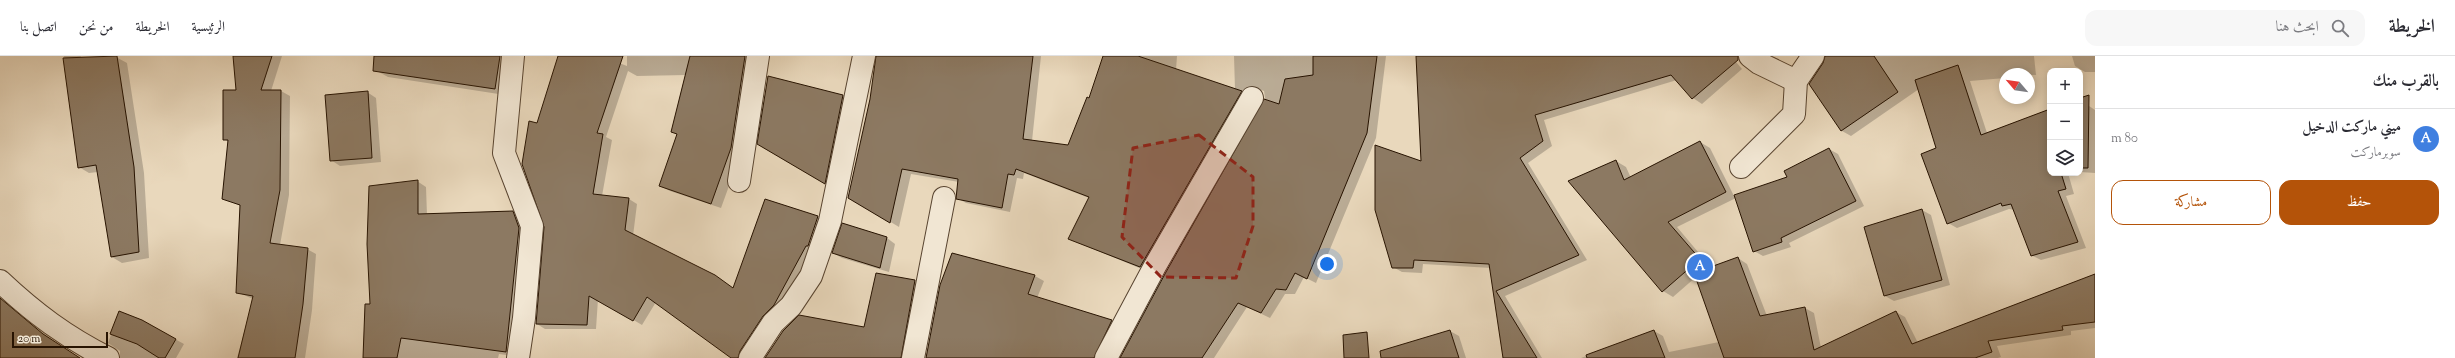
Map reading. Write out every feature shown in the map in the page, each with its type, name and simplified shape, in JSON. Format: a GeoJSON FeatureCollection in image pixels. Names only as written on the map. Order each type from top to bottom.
{"type":"FeatureCollection","features":[{"type":"Feature","properties":{"kind":"street"},"geometry":{"type":"LineString","coordinates":[[513,56],[504,154],[532,226],[524,318],[518,358]]}},
{"type":"Feature","properties":{"kind":"street"},"geometry":{"type":"LineString","coordinates":[[740,181],[758,56]]}},
{"type":"Feature","properties":{"kind":"street"},"geometry":{"type":"LineString","coordinates":[[750,358],[773,323],[791,306],[812,276],[830,220],[864,56]]}},
{"type":"Feature","properties":{"kind":"street"},"geometry":{"type":"LineString","coordinates":[[1750,56],[1758,63],[1796,81]]}},
{"type":"Feature","properties":{"kind":"street"},"geometry":{"type":"LineString","coordinates":[[1742,167],[1794,114],[1796,81],[1813,56]]}},
{"type":"Feature","properties":{"kind":"street"},"geometry":{"type":"LineString","coordinates":[[1106,358],[1155,266],[1252,98]]}},
{"type":"Feature","properties":{"kind":"street"},"geometry":{"type":"LineString","coordinates":[[913,358],[944,198]]}},
{"type":"Feature","properties":{"kind":"street"},"geometry":{"type":"LineString","coordinates":[[0,281],[28,307],[71,339],[108,358]]}},
{"type":"Feature","properties":{"kind":"highlighted area"},"geometry":{"type":"Polygon","coordinates":[[[1199,135],[1253,177],[1253,226],[1236,278],[1161,277],[1122,237],[1133,148],[1199,135]]]}},
{"type":"Feature","properties":{"kind":"building"},"geometry":{"type":"Polygon","coordinates":[[[117,56],[134,167],[139,252],[111,257],[96,165],[78,168],[63,58],[117,56]]]}},
{"type":"Feature","properties":{"kind":"building"},"geometry":{"type":"Polygon","coordinates":[[[233,56],[272,56],[261,90],[281,90],[280,190],[270,243],[308,248],[303,304],[295,358],[238,358],[253,296],[236,293],[240,205],[222,199],[228,140],[223,140],[223,90],[236,90],[233,56]]]}},
{"type":"Feature","properties":{"kind":"building"},"geometry":{"type":"Polygon","coordinates":[[[374,56],[500,56],[495,89],[373,71],[374,56]]]}},
{"type":"Feature","properties":{"kind":"building"},"geometry":{"type":"Polygon","coordinates":[[[558,56],[623,56],[597,133],[603,134],[593,194],[629,198],[625,230],[715,275],[733,288],[765,199],[818,216],[808,246],[806,246],[774,305],[763,316],[740,351],[738,358],[731,358],[647,297],[633,321],[589,296],[587,325],[536,324],[544,227],[522,164],[529,121],[537,123],[558,56]]]}},
{"type":"Feature","properties":{"kind":"building"},"geometry":{"type":"Polygon","coordinates":[[[690,56],[745,56],[731,148],[711,204],[659,186],[677,134],[671,132],[690,56]]]}},
{"type":"Feature","properties":{"kind":"building"},"geometry":{"type":"Polygon","coordinates":[[[876,56],[1033,56],[1023,139],[1068,145],[1087,97],[1089,98],[1103,56],[1138,56],[1242,91],[1140,267],[1068,239],[1089,197],[1016,169],[1014,175],[1008,174],[1002,208],[956,199],[958,179],[902,169],[890,223],[848,198],[870,99],[876,56]]]}},
{"type":"Feature","properties":{"kind":"building"},"geometry":{"type":"Polygon","coordinates":[[[1313,56],[1377,56],[1367,133],[1307,279],[1295,273],[1286,290],[1276,289],[1261,313],[1238,303],[1202,358],[1120,358],[1166,272],[1264,99],[1279,104],[1285,79],[1313,75],[1313,56]]]}},
{"type":"Feature","properties":{"kind":"building"},"geometry":{"type":"Polygon","coordinates":[[[1416,56],[1738,56],[1738,60],[1692,99],[1671,75],[1535,115],[1543,141],[1520,158],[1579,255],[1496,291],[1537,358],[1503,358],[1489,264],[1414,260],[1413,268],[1392,268],[1375,210],[1375,145],[1421,161],[1416,56]]]}},
{"type":"Feature","properties":{"kind":"building"},"geometry":{"type":"Polygon","coordinates":[[[1825,56],[1874,56],[1898,92],[1841,131],[1809,84],[1823,63],[1825,56]]]}},
{"type":"Feature","properties":{"kind":"building"},"geometry":{"type":"Polygon","coordinates":[[[1958,65],[1981,135],[2047,110],[2047,176],[2062,176],[2066,189],[2058,191],[2078,242],[2031,256],[2011,204],[2002,206],[2001,203],[1947,224],[1921,154],[1936,148],[1915,80],[1958,65]]]}},
{"type":"Feature","properties":{"kind":"building"},"geometry":{"type":"Polygon","coordinates":[[[768,76],[843,95],[825,184],[757,144],[768,76]]]}},
{"type":"Feature","properties":{"kind":"building"},"geometry":{"type":"Polygon","coordinates":[[[368,91],[372,158],[330,161],[325,95],[368,91]]]}},
{"type":"Feature","properties":{"kind":"building"},"geometry":{"type":"Polygon","coordinates":[[[2089,95],[2088,168],[2083,168],[2083,97],[2089,95]]]}},
{"type":"Feature","properties":{"kind":"building"},"geometry":{"type":"Polygon","coordinates":[[[1700,141],[1726,192],[1668,222],[1700,259],[1662,292],[1568,181],[1616,160],[1624,180],[1700,141]]]}},
{"type":"Feature","properties":{"kind":"building"},"geometry":{"type":"Polygon","coordinates":[[[1829,148],[1856,201],[1781,238],[1782,242],[1753,252],[1734,195],[1787,177],[1784,171],[1829,148]]]}},
{"type":"Feature","properties":{"kind":"building"},"geometry":{"type":"Polygon","coordinates":[[[418,180],[418,214],[513,211],[519,228],[506,352],[401,338],[397,358],[363,358],[365,304],[370,304],[367,244],[369,186],[418,180]]]}},
{"type":"Feature","properties":{"kind":"building"},"geometry":{"type":"Polygon","coordinates":[[[1922,209],[1942,280],[1884,296],[1864,227],[1922,209]]]}},
{"type":"Feature","properties":{"kind":"building"},"geometry":{"type":"Polygon","coordinates":[[[842,223],[887,237],[880,268],[832,253],[842,223]]]}},
{"type":"Feature","properties":{"kind":"building"},"geometry":{"type":"Polygon","coordinates":[[[952,253],[1035,275],[1028,294],[1112,320],[1094,358],[926,358],[940,285],[952,253]]]}},
{"type":"Feature","properties":{"kind":"building"},"geometry":{"type":"Polygon","coordinates":[[[1738,257],[1760,316],[1805,307],[1814,350],[1896,311],[1912,344],[2095,274],[2095,322],[2062,326],[2063,330],[1988,341],[1992,352],[1975,358],[1724,358],[1694,273],[1738,257]]]}},
{"type":"Feature","properties":{"kind":"building"},"geometry":{"type":"Polygon","coordinates":[[[876,273],[915,280],[901,358],[765,358],[783,331],[799,315],[864,327],[876,273]]]}},
{"type":"Feature","properties":{"kind":"building"},"geometry":{"type":"Polygon","coordinates":[[[0,298],[43,334],[80,358],[0,358],[0,298]]]}},
{"type":"Feature","properties":{"kind":"building"},"geometry":{"type":"Polygon","coordinates":[[[119,311],[142,320],[176,339],[165,358],[159,358],[137,344],[110,334],[119,311]]]}},
{"type":"Feature","properties":{"kind":"building"},"geometry":{"type":"Polygon","coordinates":[[[1450,330],[1459,358],[1381,358],[1380,351],[1450,330]]]}},
{"type":"Feature","properties":{"kind":"building"},"geometry":{"type":"Polygon","coordinates":[[[1654,330],[1665,358],[1587,358],[1586,355],[1654,330]]]}},
{"type":"Feature","properties":{"kind":"building"},"geometry":{"type":"Polygon","coordinates":[[[1367,332],[1369,358],[1344,358],[1343,335],[1367,332]]]}},
{"type":"Feature","properties":{"kind":"place","name":"ميني ماركت الدخيل"},"geometry":{"type":"Point","coordinates":[1700,267]}}]}
